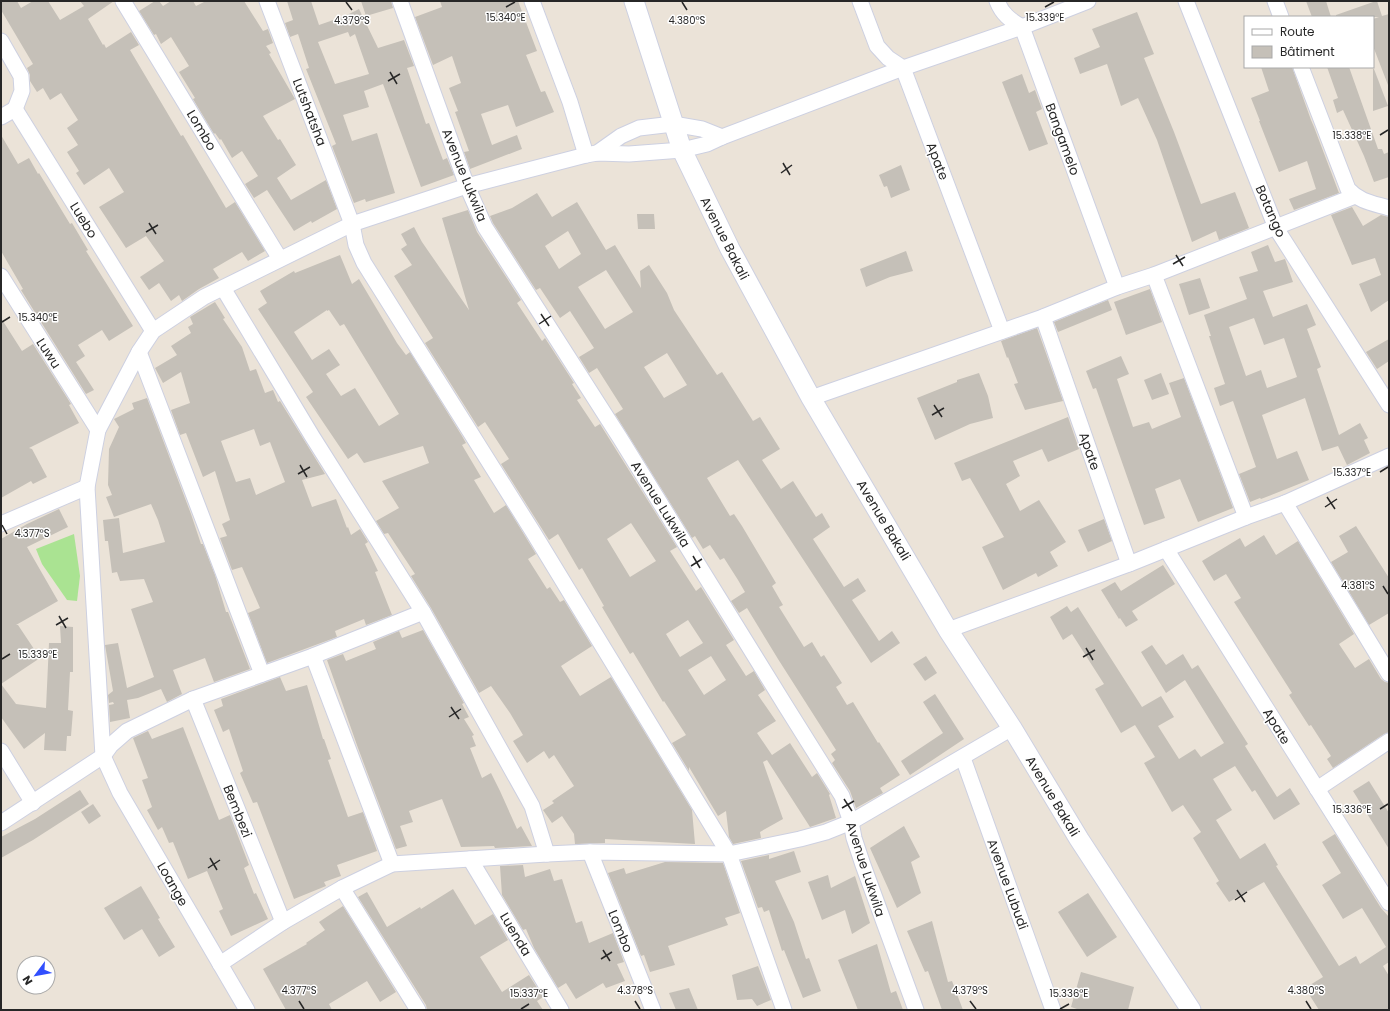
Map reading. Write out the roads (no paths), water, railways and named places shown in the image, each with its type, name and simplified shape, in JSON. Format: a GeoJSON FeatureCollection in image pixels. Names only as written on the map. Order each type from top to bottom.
{"type":"FeatureCollection","features":[{"type":"Feature","properties":{"kind":"street","name":"Lombo"},"geometry":{"type":"LineString","coordinates":[[123,1],[280,259]]}},
{"type":"Feature","properties":{"kind":"street","name":"Lutshatsha"},"geometry":{"type":"LineString","coordinates":[[267,1],[352,224],[356,245],[364,263],[533,532],[729,854],[784,1010]]}},
{"type":"Feature","properties":{"kind":"street","name":"Avenue Lukwila"},"geometry":{"type":"LineString","coordinates":[[400,1],[467,186],[486,227],[620,438],[842,796],[863,865],[916,1010]]}},
{"type":"Feature","properties":{"kind":"street"},"geometry":{"type":"LineString","coordinates":[[532,1],[570,102],[592,154]]}},
{"type":"Feature","properties":{"kind":"street","name":"Avenue Bakali"},"geometry":{"type":"LineString","coordinates":[[634,1],[682,150],[730,249],[811,398],[948,630],[1012,728],[1079,839],[1191,1010]]}},
{"type":"Feature","properties":{"kind":"street"},"geometry":{"type":"LineString","coordinates":[[860,1],[877,46],[888,58],[903,68]]}},
{"type":"Feature","properties":{"kind":"street"},"geometry":{"type":"LineString","coordinates":[[997,1],[1010,20],[1022,26]]}},
{"type":"Feature","properties":{"kind":"street"},"geometry":{"type":"LineString","coordinates":[[153,331],[204,297],[352,224],[467,186],[592,154],[629,154],[682,150],[707,144],[903,68],[1088,1]]}},
{"type":"Feature","properties":{"kind":"street","name":"Botango"},"geometry":{"type":"LineString","coordinates":[[1186,1],[1276,228],[1389,405]]}},
{"type":"Feature","properties":{"kind":"street"},"geometry":{"type":"LineString","coordinates":[[1275,1],[1281,16]]}},
{"type":"Feature","properties":{"kind":"street","name":"Bangamelo"},"geometry":{"type":"LineString","coordinates":[[1022,26],[1117,287]]}},
{"type":"Feature","properties":{"kind":"street"},"geometry":{"type":"LineString","coordinates":[[1,41],[20,76],[22,91],[15,109],[1,116]]}},
{"type":"Feature","properties":{"kind":"street","name":"Apate"},"geometry":{"type":"LineString","coordinates":[[903,68],[1002,331]]}},
{"type":"Feature","properties":{"kind":"street"},"geometry":{"type":"LineString","coordinates":[[1301,68],[1348,188],[1355,196],[1362,200],[1389,208]]}},
{"type":"Feature","properties":{"kind":"street","name":"Luebo"},"geometry":{"type":"LineString","coordinates":[[15,109],[153,331]]}},
{"type":"Feature","properties":{"kind":"street"},"geometry":{"type":"LineString","coordinates":[[592,154],[621,136],[639,128],[673,124],[702,129],[722,137]]}},
{"type":"Feature","properties":{"kind":"street"},"geometry":{"type":"LineString","coordinates":[[811,398],[1043,317],[1117,287],[1154,275],[1276,228],[1355,196]]}},
{"type":"Feature","properties":{"kind":"street"},"geometry":{"type":"LineString","coordinates":[[1154,275],[1246,517]]}},
{"type":"Feature","properties":{"kind":"street","name":"Luwu"},"geometry":{"type":"LineString","coordinates":[[1,276],[98,430]]}},
{"type":"Feature","properties":{"kind":"street"},"geometry":{"type":"LineString","coordinates":[[223,288],[316,442],[423,612],[532,806],[547,854]]}},
{"type":"Feature","properties":{"kind":"street","name":"Apate"},"geometry":{"type":"LineString","coordinates":[[1043,317],[1129,564]]}},
{"type":"Feature","properties":{"kind":"street","name":"Loange"},"geometry":{"type":"LineString","coordinates":[[153,331],[139,352],[98,430],[87,487],[104,756],[120,793],[247,1010]]}},
{"type":"Feature","properties":{"kind":"street"},"geometry":{"type":"LineString","coordinates":[[139,352],[262,674]]}},
{"type":"Feature","properties":{"kind":"street"},"geometry":{"type":"LineString","coordinates":[[948,630],[1129,564],[1285,503],[1389,456]]}},
{"type":"Feature","properties":{"kind":"street"},"geometry":{"type":"LineString","coordinates":[[1,524],[87,487]]}},
{"type":"Feature","properties":{"kind":"street"},"geometry":{"type":"LineString","coordinates":[[1285,503],[1389,674]]}},
{"type":"Feature","properties":{"kind":"street","name":"Apate"},"geometry":{"type":"LineString","coordinates":[[1166,549],[1389,903]]}},
{"type":"Feature","properties":{"kind":"street"},"geometry":{"type":"LineString","coordinates":[[1,823],[104,756],[111,745],[127,731],[194,699],[313,656],[423,612]]}},
{"type":"Feature","properties":{"kind":"street"},"geometry":{"type":"LineString","coordinates":[[313,656],[392,864]]}},
{"type":"Feature","properties":{"kind":"street","name":"Bembezi"},"geometry":{"type":"LineString","coordinates":[[194,699],[283,922]]}},
{"type":"Feature","properties":{"kind":"street"},"geometry":{"type":"LineString","coordinates":[[220,964],[283,922],[342,888],[392,864],[590,852],[729,854],[800,839],[826,832],[851,822],[963,758],[1012,728]]}},
{"type":"Feature","properties":{"kind":"street"},"geometry":{"type":"LineString","coordinates":[[1317,789],[1389,740]]}},
{"type":"Feature","properties":{"kind":"street"},"geometry":{"type":"LineString","coordinates":[[1,751],[33,803]]}},
{"type":"Feature","properties":{"kind":"street","name":"Avenue Lubudi"},"geometry":{"type":"LineString","coordinates":[[963,758],[1053,1010]]}},
{"type":"Feature","properties":{"kind":"street","name":"Lombo"},"geometry":{"type":"LineString","coordinates":[[590,852],[653,1010]]}},
{"type":"Feature","properties":{"kind":"street","name":"Luenda"},"geometry":{"type":"LineString","coordinates":[[470,859],[561,1010]]}},
{"type":"Feature","properties":{"kind":"street"},"geometry":{"type":"LineString","coordinates":[[342,888],[418,1010]]}}]}
